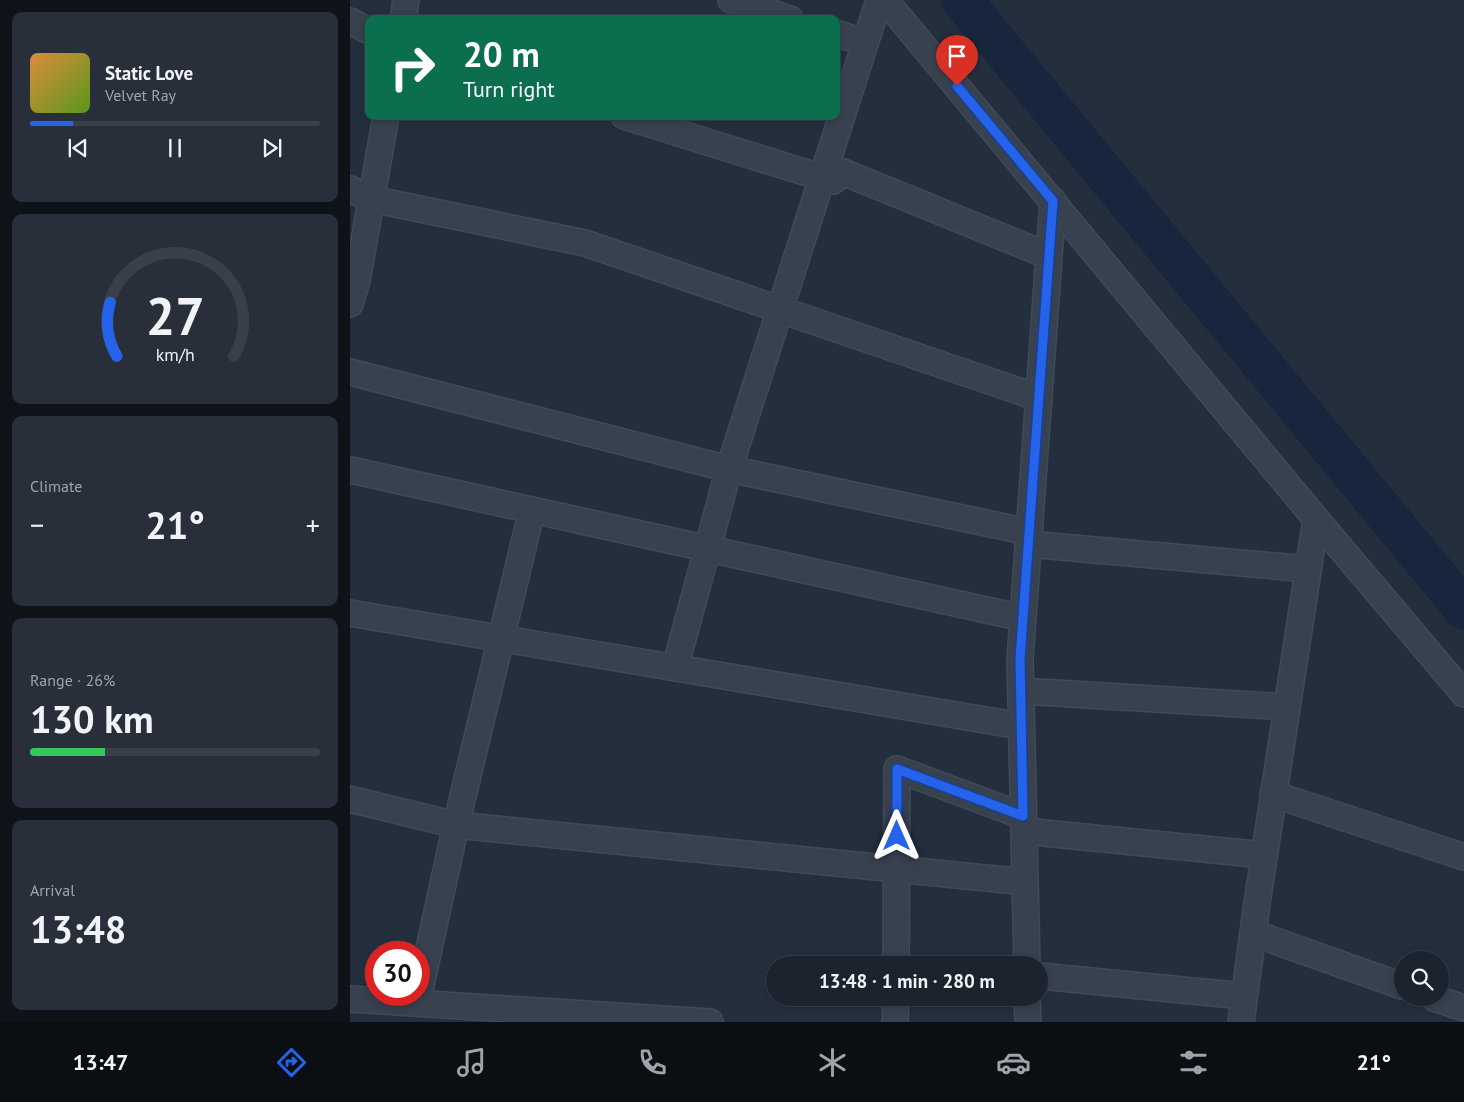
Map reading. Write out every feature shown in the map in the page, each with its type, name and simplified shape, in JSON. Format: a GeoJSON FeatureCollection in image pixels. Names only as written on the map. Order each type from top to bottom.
{"type":"FeatureCollection","features":[{"type":"Feature","properties":{"kind":"street"},"geometry":{"type":"LineString","coordinates":[[404,15],[406,0]]}},
{"type":"Feature","properties":{"kind":"street"},"geometry":{"type":"LineString","coordinates":[[731,0],[778,15]]}},
{"type":"Feature","properties":{"kind":"street"},"geometry":{"type":"LineString","coordinates":[[675,668],[729,469],[879,0]]}},
{"type":"Feature","properties":{"kind":"street"},"geometry":{"type":"LineString","coordinates":[[885,0],[1316,519],[1464,694]]}},
{"type":"Feature","properties":{"kind":"street"},"geometry":{"type":"LineString","coordinates":[[350,21],[365,29]]}},
{"type":"Feature","properties":{"kind":"street"},"geometry":{"type":"LineString","coordinates":[[840,34],[865,43]]}},
{"type":"Feature","properties":{"kind":"street"},"geometry":{"type":"LineString","coordinates":[[350,304],[357,281],[361,194],[385,120]]}},
{"type":"Feature","properties":{"kind":"street"},"geometry":{"type":"LineString","coordinates":[[637,120],[833,181],[843,172],[1049,256]]}},
{"type":"Feature","properties":{"kind":"street"},"geometry":{"type":"LineString","coordinates":[[361,194],[585,243],[1039,398]]}},
{"type":"Feature","properties":{"kind":"street"},"geometry":{"type":"LineString","coordinates":[[1027,956],[1020,659],[1053,201]]}},
{"type":"Feature","properties":{"kind":"street"},"geometry":{"type":"LineString","coordinates":[[350,372],[729,469],[1029,538],[1308,569]]}},
{"type":"Feature","properties":{"kind":"street"},"geometry":{"type":"LineString","coordinates":[[350,470],[1023,618]]}},
{"type":"Feature","properties":{"kind":"street"},"geometry":{"type":"LineString","coordinates":[[430,943],[456,825],[532,510]]}},
{"type":"Feature","properties":{"kind":"street"},"geometry":{"type":"LineString","coordinates":[[1241,1022],[1273,794],[1316,519]]}},
{"type":"Feature","properties":{"kind":"street"},"geometry":{"type":"LineString","coordinates":[[350,613],[1021,726]]}},
{"type":"Feature","properties":{"kind":"street"},"geometry":{"type":"LineString","coordinates":[[1021,691],[1287,706]]}},
{"type":"Feature","properties":{"kind":"street"},"geometry":{"type":"LineString","coordinates":[[896,956],[897,769],[1024,824],[1264,855]]}},
{"type":"Feature","properties":{"kind":"street"},"geometry":{"type":"LineString","coordinates":[[1273,794],[1464,857]]}},
{"type":"Feature","properties":{"kind":"street"},"geometry":{"type":"LineString","coordinates":[[350,799],[456,825],[1025,882]]}},
{"type":"Feature","properties":{"kind":"street"},"geometry":{"type":"LineString","coordinates":[[1253,933],[1394,983]]}},
{"type":"Feature","properties":{"kind":"street"},"geometry":{"type":"LineString","coordinates":[[1048,977],[1244,996]]}},
{"type":"Feature","properties":{"kind":"street"},"geometry":{"type":"LineString","coordinates":[[430,998],[710,1022]]}},
{"type":"Feature","properties":{"kind":"street"},"geometry":{"type":"LineString","coordinates":[[350,999],[365,999]]}},
{"type":"Feature","properties":{"kind":"street"},"geometry":{"type":"LineString","coordinates":[[1449,1003],[1464,1008]]}},
{"type":"Feature","properties":{"kind":"street"},"geometry":{"type":"LineString","coordinates":[[895,1022],[896,1006]]}},
{"type":"Feature","properties":{"kind":"street"},"geometry":{"type":"LineString","coordinates":[[1027,1006],[1028,1022]]}},
{"type":"Feature","properties":{"kind":"waterway"},"geometry":{"type":"LineString","coordinates":[[962,0],[1464,609]]}},
{"type":"Feature","properties":{"kind":"route"},"geometry":{"type":"LineString","coordinates":[[897,836],[897,769],[1023,816],[1020,659],[1053,201],[957,86]]}}]}
